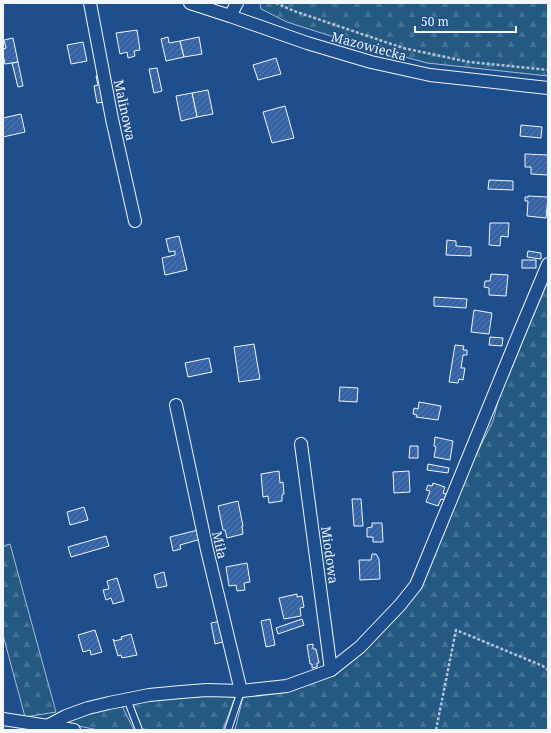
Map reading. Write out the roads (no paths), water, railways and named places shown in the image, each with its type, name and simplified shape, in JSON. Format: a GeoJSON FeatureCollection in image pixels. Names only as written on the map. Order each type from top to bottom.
{"type":"FeatureCollection","features":[{"type":"Feature","properties":{"kind":"street","name":"Malinowa"},"geometry":{"type":"LineString","coordinates":[[90,3],[112,119],[135,221]]}},
{"type":"Feature","properties":{"kind":"street","name":"Mazowiecka"},"geometry":{"type":"LineString","coordinates":[[190,3],[307,43],[371,62],[430,75],[548,88]]}},
{"type":"Feature","properties":{"kind":"street"},"geometry":{"type":"LineString","coordinates":[[230,16],[237,3]]}},
{"type":"Feature","properties":{"kind":"street"},"geometry":{"type":"LineString","coordinates":[[47,726],[66,716],[88,708],[127,699],[181,692],[207,690],[242,691],[287,686],[331,670],[360,647],[400,605],[416,585],[548,264]]}},
{"type":"Feature","properties":{"kind":"street","name":"Miła"},"geometry":{"type":"LineString","coordinates":[[176,405],[207,550],[242,691]]}},
{"type":"Feature","properties":{"kind":"street","name":"Miodowa"},"geometry":{"type":"LineString","coordinates":[[301,444],[331,670]]}},
{"type":"Feature","properties":{"kind":"street"},"geometry":{"type":"LineString","coordinates":[[3,719],[74,730]]}},
{"type":"Feature","properties":{"kind":"lane"},"geometry":{"type":"LineString","coordinates":[[228,730],[242,691]]}},
{"type":"Feature","properties":{"kind":"lane"},"geometry":{"type":"LineString","coordinates":[[127,699],[139,730]]}}]}
